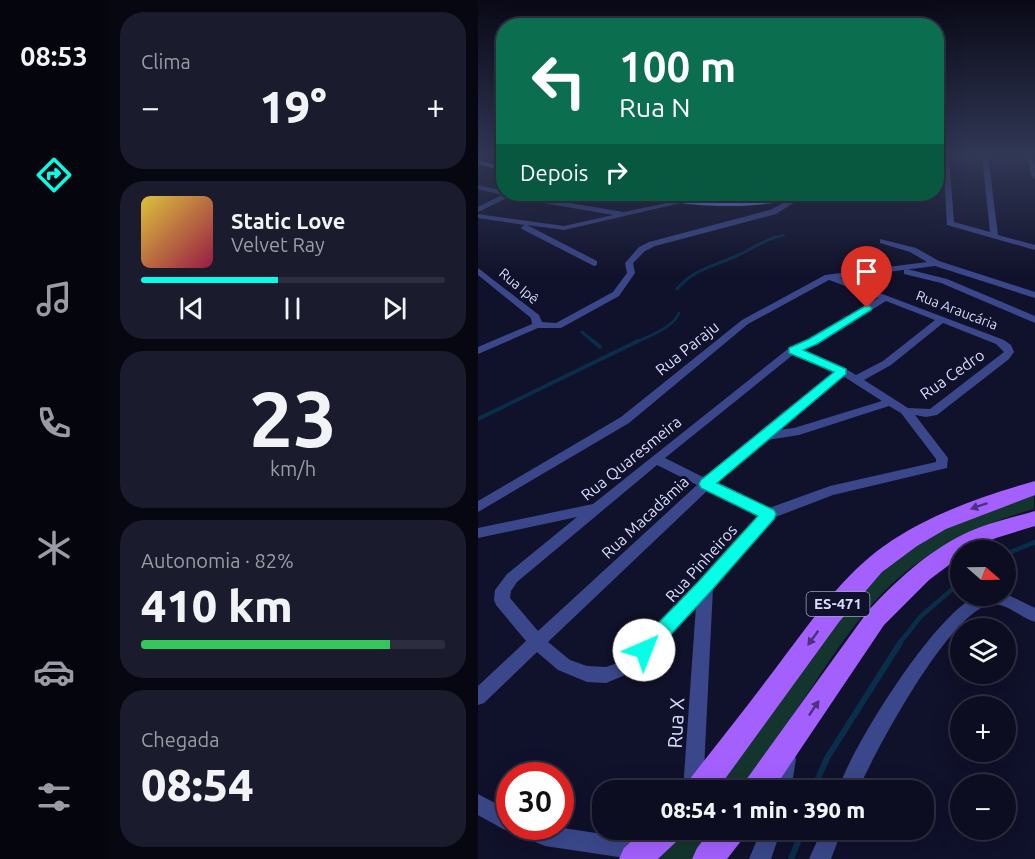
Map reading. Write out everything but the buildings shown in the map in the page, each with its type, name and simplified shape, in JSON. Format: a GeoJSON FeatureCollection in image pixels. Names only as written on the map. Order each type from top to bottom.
{"type":"FeatureCollection","features":[{"type":"Feature","properties":{"kind":"main road","name":"ES-471"},"geometry":{"type":"LineString","coordinates":[[706,780],[836,606],[866,574],[907,541],[929,529],[973,507],[1034,488]]}},
{"type":"Feature","properties":{"kind":"main road","name":"ES-471"},"geometry":{"type":"LineString","coordinates":[[764,780],[876,618],[895,597],[949,552],[973,539],[1034,518]]}},
{"type":"Feature","properties":{"kind":"main road"},"geometry":{"type":"LineString","coordinates":[[639,855],[655,840]]}},
{"type":"Feature","properties":{"kind":"main road"},"geometry":{"type":"LineString","coordinates":[[709,859],[723,840]]}},
{"type":"Feature","properties":{"kind":"street"},"geometry":{"type":"LineString","coordinates":[[948,196],[950,223],[1034,248]]}},
{"type":"Feature","properties":{"kind":"street"},"geometry":{"type":"LineString","coordinates":[[990,196],[994,235]]}},
{"type":"Feature","properties":{"kind":"street"},"geometry":{"type":"LineString","coordinates":[[478,210],[496,199]]}},
{"type":"Feature","properties":{"kind":"street"},"geometry":{"type":"LineString","coordinates":[[550,201],[625,215]]}},
{"type":"Feature","properties":{"kind":"street"},"geometry":{"type":"LineString","coordinates":[[478,216],[548,227],[574,227],[686,201]]}},
{"type":"Feature","properties":{"kind":"street"},"geometry":{"type":"LineString","coordinates":[[708,201],[744,203],[765,201]]}},
{"type":"Feature","properties":{"kind":"street"},"geometry":{"type":"LineString","coordinates":[[478,351],[537,325],[559,326],[616,294],[631,273],[629,263],[642,249],[652,244],[773,212],[791,201]]}},
{"type":"Feature","properties":{"kind":"street"},"geometry":{"type":"LineString","coordinates":[[511,220],[594,263]]}},
{"type":"Feature","properties":{"kind":"street"},"geometry":{"type":"LineString","coordinates":[[553,242],[574,227]]}},
{"type":"Feature","properties":{"kind":"street"},"geometry":{"type":"LineString","coordinates":[[883,241],[913,250],[936,263],[1034,295],[1030,306],[1033,320]]}},
{"type":"Feature","properties":{"kind":"street","name":"Rua Paraju"},"geometry":{"type":"LineString","coordinates":[[478,507],[625,420],[745,322],[828,277],[936,263]]}},
{"type":"Feature","properties":{"kind":"street"},"geometry":{"type":"LineString","coordinates":[[879,269],[936,278],[1033,320]]}},
{"type":"Feature","properties":{"kind":"street","name":"Rua Ipê"},"geometry":{"type":"LineString","coordinates":[[478,272],[536,317],[537,325]]}},
{"type":"Feature","properties":{"kind":"street","name":"Rua Araucária"},"geometry":{"type":"LineString","coordinates":[[828,277],[942,319],[1000,342],[1007,347]]}},
{"type":"Feature","properties":{"kind":"street","name":"Rua Quaresmeira"},"geometry":{"type":"LineString","coordinates":[[537,642],[502,600],[504,590],[512,578],[793,350],[813,342],[885,297]]}},
{"type":"Feature","properties":{"kind":"street"},"geometry":{"type":"LineString","coordinates":[[857,379],[887,363],[942,319]]}},
{"type":"Feature","properties":{"kind":"street","name":"Rua Cedro"},"geometry":{"type":"LineString","coordinates":[[906,411],[933,412],[1005,357],[1009,352],[1007,347]]}},
{"type":"Feature","properties":{"kind":"street"},"geometry":{"type":"LineString","coordinates":[[793,350],[857,379],[906,411]]}},
{"type":"Feature","properties":{"kind":"street","name":"Rua Macadâmia"},"geometry":{"type":"LineString","coordinates":[[478,697],[706,484],[842,371]]}},
{"type":"Feature","properties":{"kind":"street"},"geometry":{"type":"LineString","coordinates":[[763,437],[795,432],[891,402]]}},
{"type":"Feature","properties":{"kind":"street","name":"Rua Pinheiros"},"geometry":{"type":"LineString","coordinates":[[537,642],[564,665],[588,674],[606,675],[629,666],[705,586],[768,514],[830,491],[938,467],[943,462],[942,458],[906,411]]}},
{"type":"Feature","properties":{"kind":"street"},"geometry":{"type":"LineString","coordinates":[[656,459],[768,514]]}},
{"type":"Feature","properties":{"kind":"street"},"geometry":{"type":"LineString","coordinates":[[478,533],[596,508]]}},
{"type":"Feature","properties":{"kind":"street","name":"Rua X"},"geometry":{"type":"LineString","coordinates":[[694,780],[705,586]]}},
{"type":"Feature","properties":{"kind":"street"},"geometry":{"type":"LineString","coordinates":[[854,780],[911,676],[960,614],[983,600],[996,598],[1034,615]]}},
{"type":"Feature","properties":{"kind":"street"},"geometry":{"type":"LineString","coordinates":[[783,780],[789,744]]}},
{"type":"Feature","properties":{"kind":"street"},"geometry":{"type":"LineString","coordinates":[[478,804],[496,814]]}},
{"type":"Feature","properties":{"kind":"street"},"geometry":{"type":"LineString","coordinates":[[565,840],[639,855]]}},
{"type":"Feature","properties":{"kind":"street"},"geometry":{"type":"LineString","coordinates":[[760,859],[767,840]]}},
{"type":"Feature","properties":{"kind":"street"},"geometry":{"type":"LineString","coordinates":[[820,859],[828,840]]}},
{"type":"Feature","properties":{"kind":"green space"},"geometry":{"type":"Polygon","coordinates":[[[1034,491],[1034,509],[1001,519],[955,540],[950,540],[950,543],[897,579],[848,635],[749,780],[720,780],[812,651],[878,572],[938,531],[1034,491]]]}},
{"type":"Feature","properties":{"kind":"green space"},"geometry":{"type":"Polygon","coordinates":[[[676,840],[708,840],[694,859],[659,859],[676,840]]]}},
{"type":"Feature","properties":{"kind":"waterway"},"geometry":{"type":"LineString","coordinates":[[771,239],[784,235]]}},
{"type":"Feature","properties":{"kind":"waterway"},"geometry":{"type":"LineString","coordinates":[[677,289],[696,273],[776,237]]}},
{"type":"Feature","properties":{"kind":"waterway"},"geometry":{"type":"LineString","coordinates":[[635,343],[666,327],[679,313]]}},
{"type":"Feature","properties":{"kind":"waterway"},"geometry":{"type":"LineString","coordinates":[[582,332],[595,343]]}},
{"type":"Feature","properties":{"kind":"waterway"},"geometry":{"type":"LineString","coordinates":[[593,341],[600,347]]}},
{"type":"Feature","properties":{"kind":"waterway"},"geometry":{"type":"LineString","coordinates":[[478,419],[638,341]]}},
{"type":"Feature","properties":{"kind":"waterway"},"geometry":{"type":"LineString","coordinates":[[1016,550],[1035,542]]}},
{"type":"Feature","properties":{"kind":"waterway"},"geometry":{"type":"LineString","coordinates":[[899,644],[921,616],[950,591]]}},
{"type":"Feature","properties":{"kind":"waterway"},"geometry":{"type":"LineString","coordinates":[[817,780],[827,758],[900,643]]}},
{"type":"Feature","properties":{"kind":"waterway"},"geometry":{"type":"LineString","coordinates":[[791,859],[799,840]]}},
{"type":"Feature","properties":{"kind":"route"},"geometry":{"type":"LineString","coordinates":[[644,650],[705,586],[768,514],[706,484],[842,371],[793,350],[813,342],[867,308]]}}]}
